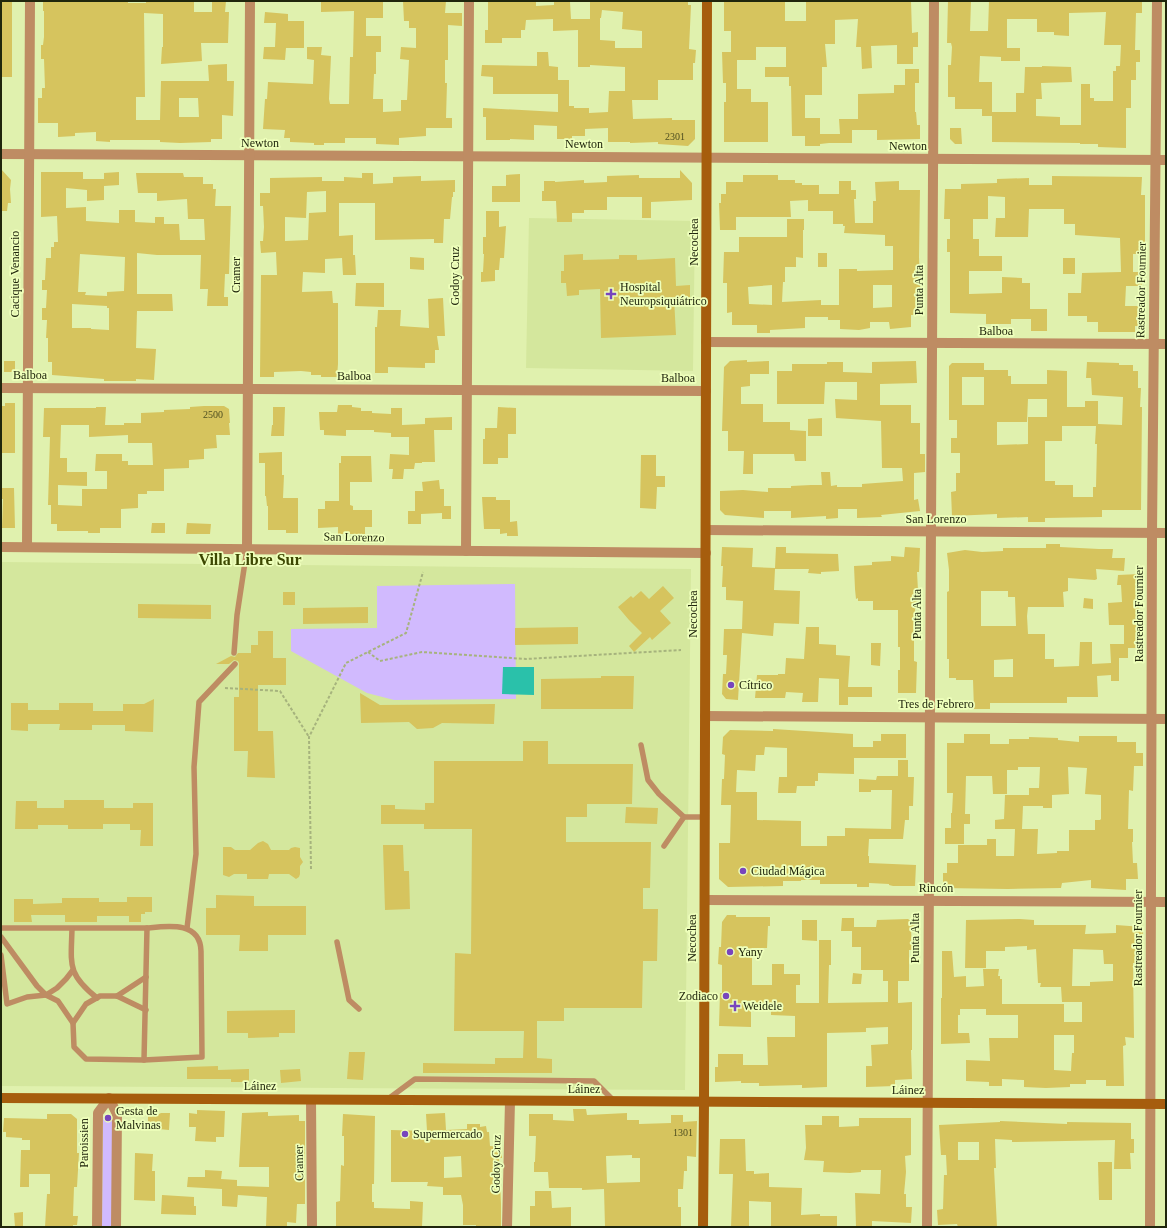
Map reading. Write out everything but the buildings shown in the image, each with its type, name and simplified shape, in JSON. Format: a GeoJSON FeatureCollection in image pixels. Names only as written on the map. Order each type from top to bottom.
{"type":"FeatureCollection","features":[{"type":"Feature","properties":{"kind":"main road","name":"Necochea"},"geometry":{"type":"LineString","coordinates":[[703,1227],[707,1]]}},
{"type":"Feature","properties":{"kind":"main road","name":"Láinez"},"geometry":{"type":"LineString","coordinates":[[1,1098],[1166,1104]]}},
{"type":"Feature","properties":{"kind":"street","name":"Cacique Venancio"},"geometry":{"type":"LineString","coordinates":[[27,547],[30,1]]}},
{"type":"Feature","properties":{"kind":"street","name":"Cramer"},"geometry":{"type":"LineString","coordinates":[[247,550],[250,1]]}},
{"type":"Feature","properties":{"kind":"street","name":"Godoy Cruz"},"geometry":{"type":"LineString","coordinates":[[466,551],[469,1]]}},
{"type":"Feature","properties":{"kind":"street","name":"Punta Alta"},"geometry":{"type":"LineString","coordinates":[[927,1227],[934,1]]}},
{"type":"Feature","properties":{"kind":"street","name":"Rastreador Fournier"},"geometry":{"type":"LineString","coordinates":[[1150,1227],[1152,533],[1154,344],[1161,160],[1156,1]]}},
{"type":"Feature","properties":{"kind":"street","name":"Newton"},"geometry":{"type":"LineString","coordinates":[[1,154],[1161,160]]}},
{"type":"Feature","properties":{"kind":"street","name":"Balboa"},"geometry":{"type":"LineString","coordinates":[[706,342],[1166,344]]}},
{"type":"Feature","properties":{"kind":"street","name":"Balboa"},"geometry":{"type":"LineString","coordinates":[[1,388],[706,391]]}},
{"type":"Feature","properties":{"kind":"street","name":"San Lorenzo"},"geometry":{"type":"LineString","coordinates":[[706,530],[1166,533]]}},
{"type":"Feature","properties":{"kind":"street","name":"San Lorenzo"},"geometry":{"type":"LineString","coordinates":[[1,547],[706,553]]}},
{"type":"Feature","properties":{"kind":"street","name":"Tres de Febrero"},"geometry":{"type":"LineString","coordinates":[[705,716],[1166,719]]}},
{"type":"Feature","properties":{"kind":"street","name":"Rincón"},"geometry":{"type":"LineString","coordinates":[[705,900],[1166,902]]}},
{"type":"Feature","properties":{"kind":"street","name":"Paroissien"},"geometry":{"type":"LineString","coordinates":[[97,1227],[98,1113],[109,1098]]}},
{"type":"Feature","properties":{"kind":"street"},"geometry":{"type":"LineString","coordinates":[[109,1098],[117,1114],[116,1227]]}},
{"type":"Feature","properties":{"kind":"street","name":"Cramer"},"geometry":{"type":"LineString","coordinates":[[311,1100],[312,1227]]}},
{"type":"Feature","properties":{"kind":"street","name":"Godoy Cruz"},"geometry":{"type":"LineString","coordinates":[[507,1227],[510,1101]]}},
{"type":"Feature","properties":{"kind":"lane"},"geometry":{"type":"LineString","coordinates":[[234,653],[237,615],[247,550]]}},
{"type":"Feature","properties":{"kind":"lane"},"geometry":{"type":"LineString","coordinates":[[187,928],[196,854],[194,767],[199,702],[235,664]]}},
{"type":"Feature","properties":{"kind":"lane"},"geometry":{"type":"LineString","coordinates":[[641,745],[648,780],[659,794],[684,817],[705,817]]}},
{"type":"Feature","properties":{"kind":"lane"},"geometry":{"type":"LineString","coordinates":[[664,846],[684,817]]}},
{"type":"Feature","properties":{"kind":"lane"},"geometry":{"type":"LineString","coordinates":[[1,928],[72,929],[148,928],[173,926],[187,928],[199,938],[201,944],[202,1057],[144,1060],[86,1059],[74,1047],[73,1023],[58,1001],[46,995],[37,986],[1,937]]}},
{"type":"Feature","properties":{"kind":"lane"},"geometry":{"type":"LineString","coordinates":[[144,1060],[148,928]]}},
{"type":"Feature","properties":{"kind":"lane"},"geometry":{"type":"LineString","coordinates":[[72,929],[71,962],[74,975],[83,987],[97,998]]}},
{"type":"Feature","properties":{"kind":"lane"},"geometry":{"type":"LineString","coordinates":[[338,942],[349,1000],[359,1009]]}},
{"type":"Feature","properties":{"kind":"lane"},"geometry":{"type":"LineString","coordinates":[[1,955],[7,1004],[27,997],[46,995],[57,988],[73,970]]}},
{"type":"Feature","properties":{"kind":"lane"},"geometry":{"type":"LineString","coordinates":[[117,996],[146,977]]}},
{"type":"Feature","properties":{"kind":"lane"},"geometry":{"type":"LineString","coordinates":[[73,1023],[86,1004],[100,996],[117,996],[146,1010]]}},
{"type":"Feature","properties":{"kind":"lane"},"geometry":{"type":"LineString","coordinates":[[386,1100],[415,1079],[594,1081],[615,1102]]}},
{"type":"Feature","properties":{"kind":"path"},"geometry":{"type":"LineString","coordinates":[[311,868],[309,736],[346,662],[406,634],[423,572]]}},
{"type":"Feature","properties":{"kind":"path"},"geometry":{"type":"LineString","coordinates":[[368,652],[380,662],[422,652],[526,659],[681,650]]}},
{"type":"Feature","properties":{"kind":"path"},"geometry":{"type":"LineString","coordinates":[[213,687],[280,691],[309,736]]}},
{"type":"Feature","properties":{"kind":"shaded area","name":"Hospital Neuropsiquiátrico"},"geometry":{"type":"Polygon","coordinates":[[[529,218],[695,221],[693,371],[526,368],[529,218]]]}},
{"type":"Feature","properties":{"kind":"shaded area"},"geometry":{"type":"Polygon","coordinates":[[[1,562],[691,569],[685,1090],[1,1086],[1,562]]]}},
{"type":"Feature","properties":{"kind":"shaded area"},"geometry":{"type":"Polygon","coordinates":[[[515,584],[516,699],[394,700],[367,693],[291,651],[291,629],[377,628],[377,586],[515,584]]]}},
{"type":"Feature","properties":{"kind":"shaded area"},"geometry":{"type":"Polygon","coordinates":[[[103,1117],[114,1118],[113,1227],[102,1227],[103,1117]]]}},
{"type":"Feature","properties":{"kind":"water"},"geometry":{"type":"Polygon","coordinates":[[[503,667],[534,667],[534,695],[502,694],[503,667]]]}},
{"type":"Feature","properties":{"kind":"place","name":"Hospital Neuropsiquiátrico"},"geometry":{"type":"Point","coordinates":[611,294]}},
{"type":"Feature","properties":{"kind":"place","name":"Cítrico"},"geometry":{"type":"Point","coordinates":[731,685]}},
{"type":"Feature","properties":{"kind":"place","name":"Ciudad Mágica"},"geometry":{"type":"Point","coordinates":[743,871]}},
{"type":"Feature","properties":{"kind":"place","name":"Yany"},"geometry":{"type":"Point","coordinates":[730,952]}},
{"type":"Feature","properties":{"kind":"place","name":"Zodiaco"},"geometry":{"type":"Point","coordinates":[726,996]}},
{"type":"Feature","properties":{"kind":"place","name":"Weidele"},"geometry":{"type":"Point","coordinates":[735,1006]}},
{"type":"Feature","properties":{"kind":"place","name":"Gesta de Malvinas"},"geometry":{"type":"Point","coordinates":[108,1118]}},
{"type":"Feature","properties":{"kind":"place","name":"Supermercado"},"geometry":{"type":"Point","coordinates":[405,1134]}},
{"type":"Feature","properties":{"kind":"district","name":"Villa Libre Sur"},"geometry":{"type":"Point","coordinates":[250,559]}}]}
